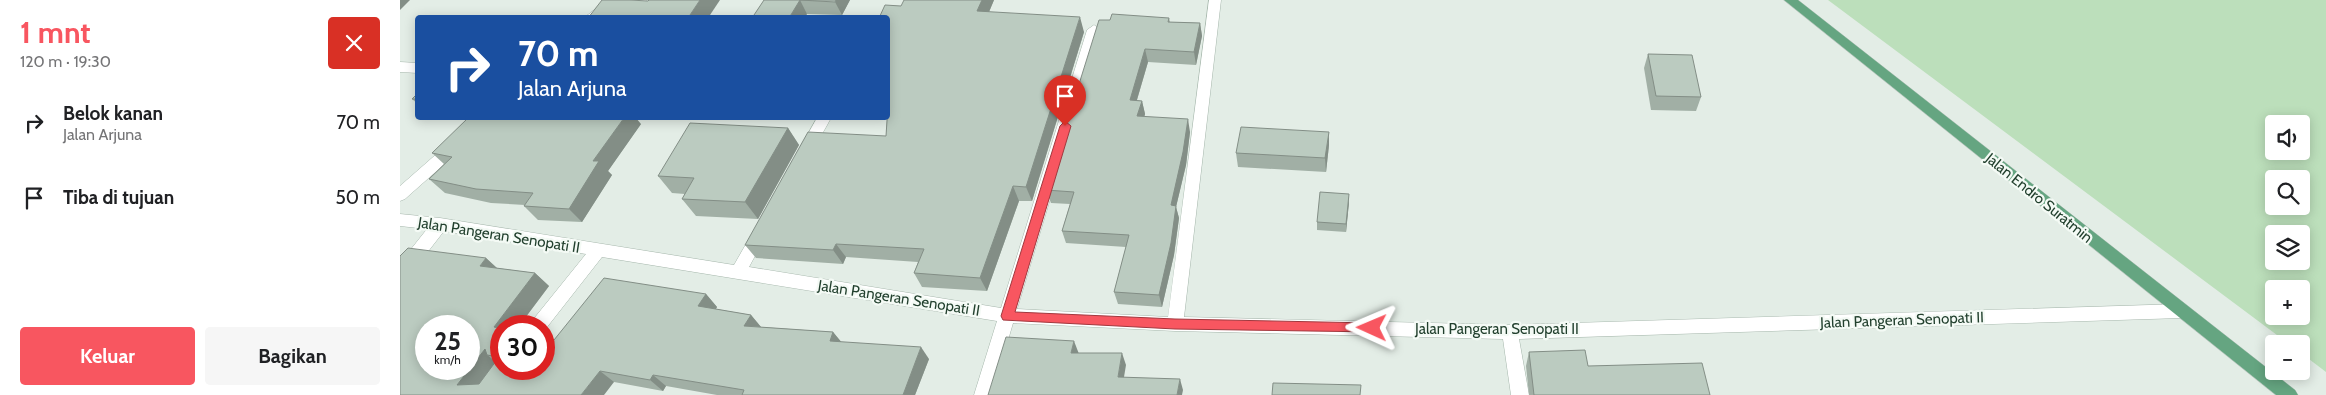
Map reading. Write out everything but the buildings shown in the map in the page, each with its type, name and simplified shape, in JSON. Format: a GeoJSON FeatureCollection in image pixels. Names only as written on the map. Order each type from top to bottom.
{"type":"FeatureCollection","features":[{"type":"Feature","properties":{"kind":"main road","name":"Jalan Endro Suratmin"},"geometry":{"type":"LineString","coordinates":[[1790,0],[2289,395]]}},
{"type":"Feature","properties":{"kind":"street"},"geometry":{"type":"LineString","coordinates":[[595,15],[604,9],[640,0]]}},
{"type":"Feature","properties":{"kind":"street"},"geometry":{"type":"LineString","coordinates":[[1175,324],[1215,0]]}},
{"type":"Feature","properties":{"kind":"street"},"geometry":{"type":"LineString","coordinates":[[983,395],[1094,30]]}},
{"type":"Feature","properties":{"kind":"street"},"geometry":{"type":"LineString","coordinates":[[400,67],[415,68]]}},
{"type":"Feature","properties":{"kind":"street"},"geometry":{"type":"LineString","coordinates":[[800,160],[823,120]]}},
{"type":"Feature","properties":{"kind":"street"},"geometry":{"type":"LineString","coordinates":[[400,194],[465,137]]}},
{"type":"Feature","properties":{"kind":"street","name":"Jalan Pangeran Senopati II"},"geometry":{"type":"LineString","coordinates":[[400,220],[440,224],[1008,316],[1175,324],[1510,332],[2181,311]]}},
{"type":"Feature","properties":{"kind":"street"},"geometry":{"type":"LineString","coordinates":[[738,272],[767,220]]}},
{"type":"Feature","properties":{"kind":"street"},"geometry":{"type":"LineString","coordinates":[[400,275],[440,224]]}},
{"type":"Feature","properties":{"kind":"street"},"geometry":{"type":"LineString","coordinates":[[547,315],[597,250]]}},
{"type":"Feature","properties":{"kind":"street"},"geometry":{"type":"LineString","coordinates":[[1510,332],[1520,395]]}},
{"type":"Feature","properties":{"kind":"green space"},"geometry":{"type":"Polygon","coordinates":[[[1828,0],[2326,0],[2326,372],[2310,360],[2310,335],[2277,335],[1828,0]]]}},
{"type":"Feature","properties":{"kind":"route"},"geometry":{"type":"LineString","coordinates":[[1065,126],[1008,316],[1175,324],[1372,328]]}}]}
